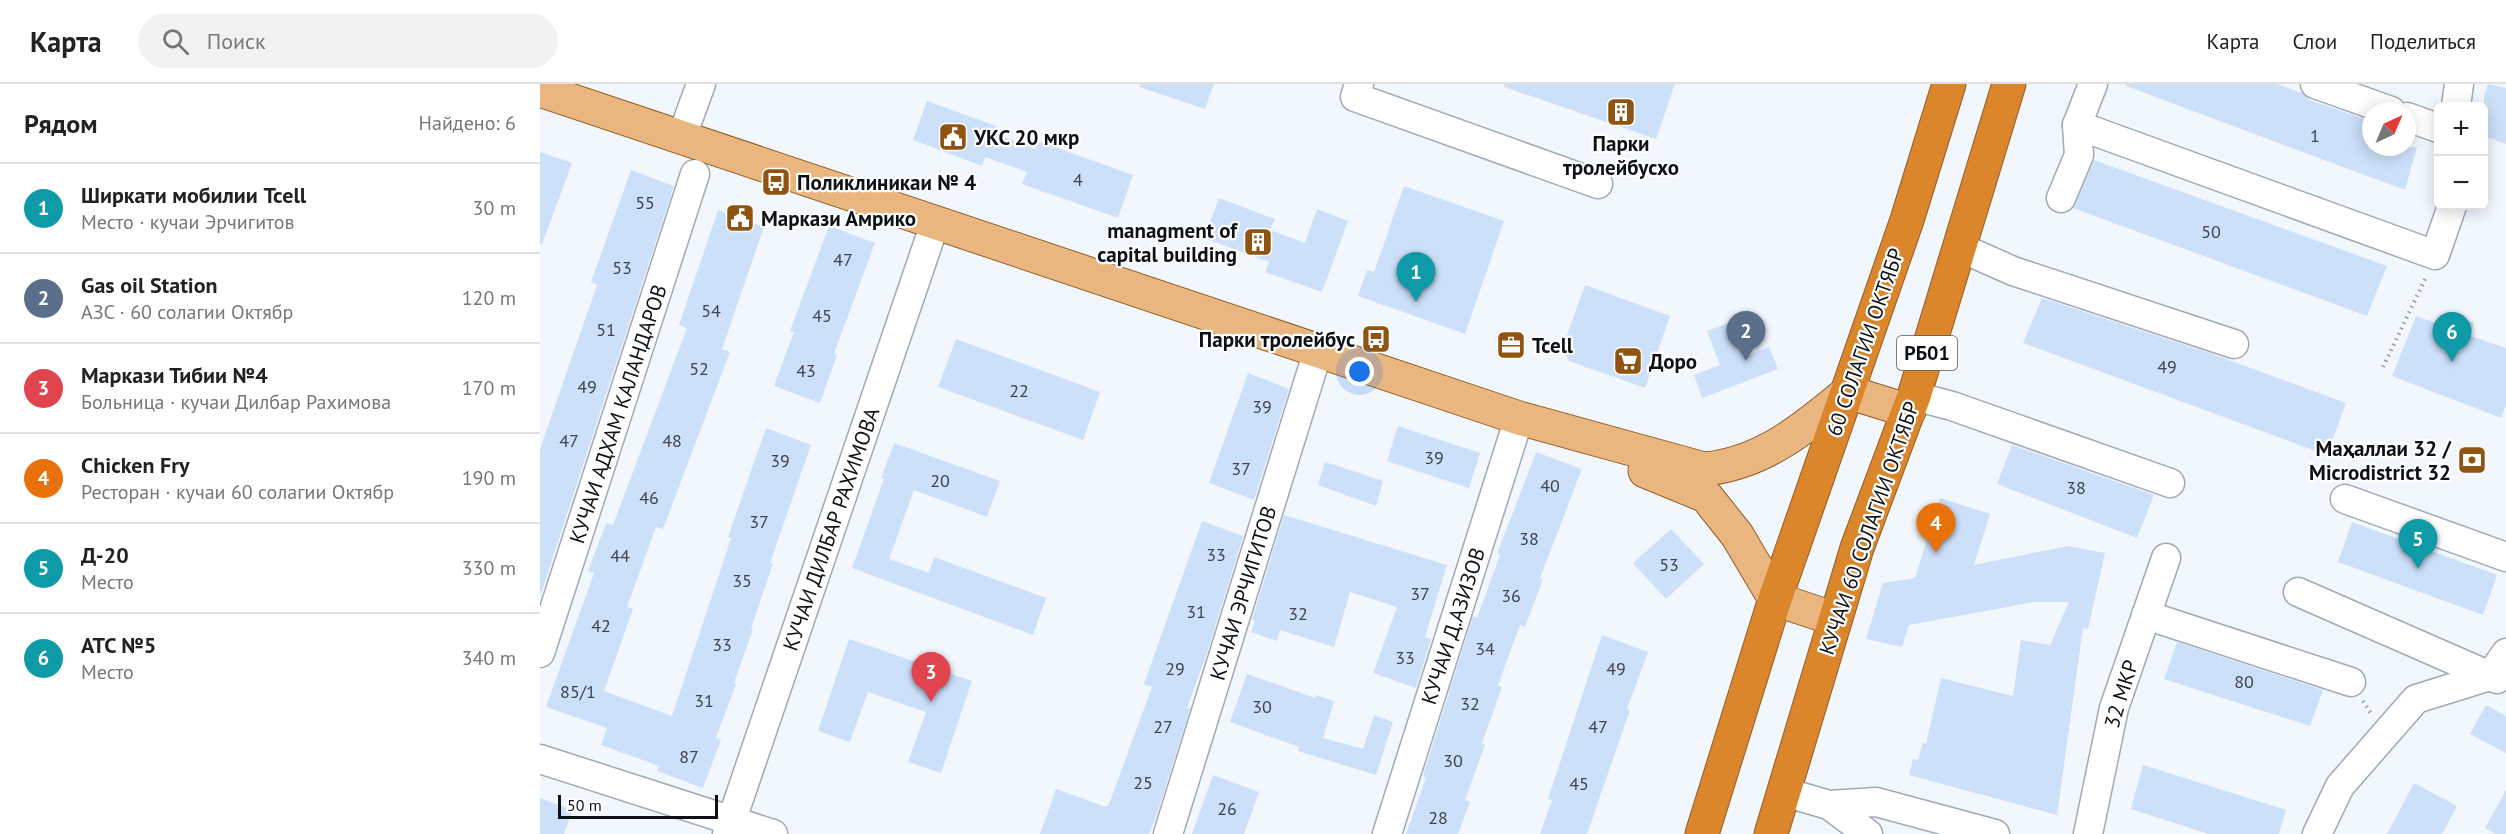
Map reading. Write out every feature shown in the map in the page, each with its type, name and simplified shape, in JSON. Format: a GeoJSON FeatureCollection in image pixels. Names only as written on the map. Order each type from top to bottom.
{"type":"FeatureCollection","features":[{"type":"Feature","properties":{"kind":"highway","name":"60 СОЛАГИИ ОКТЯБР"},"geometry":{"type":"LineString","coordinates":[[1775,599],[1907,220],[1949,84]]}},
{"type":"Feature","properties":{"kind":"highway","name":"КУЧАИ 60 СОЛАГИИ ОКТЯБР"},"geometry":{"type":"LineString","coordinates":[[1771,834],[1857,549],[1911,403],[2009,84]]}},
{"type":"Feature","properties":{"kind":"highway","name":"РБ01"},"geometry":{"type":"LineString","coordinates":[[1702,834],[1775,599]]}},
{"type":"Feature","properties":{"kind":"main road"},"geometry":{"type":"LineString","coordinates":[[540,90],[684,129],[935,223],[1519,418],[1704,469],[1725,467],[1754,458],[1801,431],[1848,392],[1911,403]]}},
{"type":"Feature","properties":{"kind":"main road"},"geometry":{"type":"LineString","coordinates":[[1519,418],[1707,496],[1737,535],[1775,599],[1835,619]]}},
{"type":"Feature","properties":{"kind":"street"},"geometry":{"type":"LineString","coordinates":[[684,129],[701,84]]}},
{"type":"Feature","properties":{"kind":"street"},"geometry":{"type":"LineString","coordinates":[[1359,84],[1355,97],[1598,184]]}},
{"type":"Feature","properties":{"kind":"street"},"geometry":{"type":"LineString","coordinates":[[2061,198],[2079,155],[2076,125],[2093,84]]}},
{"type":"Feature","properties":{"kind":"street"},"geometry":{"type":"LineString","coordinates":[[2315,84],[2366,102]]}},
{"type":"Feature","properties":{"kind":"street"},"geometry":{"type":"LineString","coordinates":[[2458,102],[2460,84]]}},
{"type":"Feature","properties":{"kind":"street"},"geometry":{"type":"LineString","coordinates":[[2416,120],[2434,126]]}},
{"type":"Feature","properties":{"kind":"street"},"geometry":{"type":"LineString","coordinates":[[2076,125],[2434,255],[2451,210]]}},
{"type":"Feature","properties":{"kind":"street","name":"КУЧАИ АДХАМ КАЛАНДАРОВ"},"geometry":{"type":"LineString","coordinates":[[540,653],[695,174]]}},
{"type":"Feature","properties":{"kind":"street","name":"КУЧАИ ДИЛБАР РАХИМОВА"},"geometry":{"type":"LineString","coordinates":[[729,827],[935,223]]}},
{"type":"Feature","properties":{"kind":"street"},"geometry":{"type":"LineString","coordinates":[[1959,247],[1998,265],[2234,344]]}},
{"type":"Feature","properties":{"kind":"street","name":"КУЧАИ ЭРЧИГИТОВ"},"geometry":{"type":"LineString","coordinates":[[1168,834],[1318,351]]}},
{"type":"Feature","properties":{"kind":"street"},"geometry":{"type":"LineString","coordinates":[[1911,403],[1945,404],[2170,483]]}},
{"type":"Feature","properties":{"kind":"street","name":"КУЧАИ Д.АЗИЗОВ"},"geometry":{"type":"LineString","coordinates":[[1387,834],[1519,418]]}},
{"type":"Feature","properties":{"kind":"street"},"geometry":{"type":"LineString","coordinates":[[2345,499],[2506,558]]}},
{"type":"Feature","properties":{"kind":"street","name":"32 МКР"},"geometry":{"type":"LineString","coordinates":[[2088,834],[2114,708],[2166,558]]}},
{"type":"Feature","properties":{"kind":"street"},"geometry":{"type":"LineString","coordinates":[[2298,592],[2501,670]]}},
{"type":"Feature","properties":{"kind":"street"},"geometry":{"type":"LineString","coordinates":[[2146,615],[2351,682]]}},
{"type":"Feature","properties":{"kind":"street"},"geometry":{"type":"LineString","coordinates":[[2317,834],[2340,786],[2416,699],[2501,670]]}},
{"type":"Feature","properties":{"kind":"street"},"geometry":{"type":"LineString","coordinates":[[540,759],[729,827],[772,834]]}},
{"type":"Feature","properties":{"kind":"street"},"geometry":{"type":"LineString","coordinates":[[1784,792],[1829,805],[1876,802],[1995,834]]}},
{"type":"Feature","properties":{"kind":"street"},"geometry":{"type":"LineString","coordinates":[[1829,805],[1868,834]]}},
{"type":"Feature","properties":{"kind":"path"},"geometry":{"type":"LineString","coordinates":[[2383,367],[2422,286],[2434,255]]}},
{"type":"Feature","properties":{"kind":"path"},"geometry":{"type":"LineString","coordinates":[[2351,682],[2385,735]]}},
{"type":"Feature","properties":{"kind":"building"},"geometry":{"type":"Polygon","coordinates":[[[1140,84],[1214,84],[1205,109],[1139,87],[1140,84]]]}},
{"type":"Feature","properties":{"kind":"building","name":"Парки тролейбусхо"},"geometry":{"type":"Polygon","coordinates":[[[1504,84],[1675,84],[1656,139],[1504,87],[1504,84]]]}},
{"type":"Feature","properties":{"kind":"building"},"geometry":{"type":"Polygon","coordinates":[[[2126,84],[2277,84],[2302,93],[2309,100],[2362,118],[2362,156],[2414,156],[2405,190],[2126,86],[2126,84]]]}},
{"type":"Feature","properties":{"kind":"building"},"geometry":{"type":"Polygon","coordinates":[[[2488,84],[2506,88],[2506,144],[2488,137],[2488,102],[2484,102],[2488,84]]]}},
{"type":"Feature","properties":{"kind":"building"},"geometry":{"type":"Polygon","coordinates":[[[927,101],[996,126],[994,133],[1035,149],[1038,141],[1133,175],[1118,218],[1022,184],[1027,172],[985,157],[982,166],[913,140],[927,101]]]}},
{"type":"Feature","properties":{"kind":"building"},"geometry":{"type":"Polygon","coordinates":[[[540,152],[572,163],[542,244],[540,244],[540,152]]]}},
{"type":"Feature","properties":{"kind":"building"},"geometry":{"type":"Polygon","coordinates":[[[2094,160],[2387,266],[2367,316],[2073,208],[2094,160]]]}},
{"type":"Feature","properties":{"kind":"building"},"geometry":{"type":"Polygon","coordinates":[[[631,170],[674,186],[540,597],[540,449],[597,285],[591,282],[631,170]]]}},
{"type":"Feature","properties":{"kind":"building"},"geometry":{"type":"Polygon","coordinates":[[[1404,186],[1504,221],[1465,334],[1358,296],[1367,270],[1374,272],[1404,186]]]}},
{"type":"Feature","properties":{"kind":"building","name":"managment of capital building"},"geometry":{"type":"Polygon","coordinates":[[[1219,198],[1275,219],[1270,230],[1305,243],[1317,209],[1348,221],[1322,292],[1265,272],[1269,262],[1204,238],[1219,198]]]}},
{"type":"Feature","properties":{"kind":"building"},"geometry":{"type":"Polygon","coordinates":[[[718,210],[764,227],[722,349],[730,352],[663,529],[656,527],[627,607],[633,609],[604,691],[672,716],[731,538],[728,537],[766,428],[811,445],[770,563],[773,564],[751,628],[753,629],[716,738],[721,740],[703,788],[657,771],[659,766],[601,745],[607,728],[546,707],[594,573],[588,571],[606,523],[613,525],[687,328],[679,325],[718,210]]]}},
{"type":"Feature","properties":{"kind":"building"},"geometry":{"type":"Polygon","coordinates":[[[829,226],[875,243],[834,353],[837,355],[820,403],[774,386],[794,332],[790,331],[829,226]]]}},
{"type":"Feature","properties":{"kind":"building"},"geometry":{"type":"Polygon","coordinates":[[[1585,285],[1670,316],[1645,388],[1569,361],[1562,349],[1585,285]]]}},
{"type":"Feature","properties":{"kind":"building"},"geometry":{"type":"Polygon","coordinates":[[[2042,298],[2218,356],[2346,403],[2327,455],[2023,343],[2042,298]]]}},
{"type":"Feature","properties":{"kind":"building"},"geometry":{"type":"Polygon","coordinates":[[[2446,313],[2474,323],[2470,336],[2506,348],[2506,405],[2501,418],[2392,376],[2416,316],[2441,325],[2446,313]]]}},
{"type":"Feature","properties":{"kind":"building"},"geometry":{"type":"Polygon","coordinates":[[[1736,320],[1749,355],[1769,347],[1778,369],[1702,398],[1694,375],[1720,365],[1707,331],[1736,320]]]}},
{"type":"Feature","properties":{"kind":"building"},"geometry":{"type":"Polygon","coordinates":[[[956,339],[1100,392],[1083,440],[938,387],[956,339]]]}},
{"type":"Feature","properties":{"kind":"building"},"geometry":{"type":"Polygon","coordinates":[[[1248,373],[1289,389],[1254,500],[1209,483],[1248,373]]]}},
{"type":"Feature","properties":{"kind":"building"},"geometry":{"type":"Polygon","coordinates":[[[1398,426],[1480,453],[1469,488],[1387,461],[1398,426]]]}},
{"type":"Feature","properties":{"kind":"building"},"geometry":{"type":"Polygon","coordinates":[[[894,443],[1000,481],[987,517],[914,490],[889,559],[929,573],[934,557],[1046,598],[1033,635],[852,568],[884,479],[881,478],[894,443]]]}},
{"type":"Feature","properties":{"kind":"building"},"geometry":{"type":"Polygon","coordinates":[[[2012,445],[2154,495],[2137,538],[1997,484],[2012,445]]]}},
{"type":"Feature","properties":{"kind":"building"},"geometry":{"type":"Polygon","coordinates":[[[1536,452],[1582,469],[1540,578],[1543,579],[1525,627],[1520,625],[1498,685],[1502,687],[1482,743],[1485,745],[1465,800],[1470,802],[1458,834],[1406,834],[1426,778],[1423,776],[1473,616],[1477,618],[1500,555],[1497,554],[1536,452]]]}},
{"type":"Feature","properties":{"kind":"building"},"geometry":{"type":"Polygon","coordinates":[[[1325,462],[1383,481],[1376,506],[1318,485],[1325,462]]]}},
{"type":"Feature","properties":{"kind":"building"},"geometry":{"type":"Polygon","coordinates":[[[1940,498],[1990,514],[1974,565],[2068,546],[2105,553],[2088,629],[2083,628],[2057,815],[1909,775],[1913,759],[1918,760],[1923,743],[1926,744],[1941,678],[2013,696],[2021,640],[2050,645],[2069,602],[2034,602],[1909,625],[1902,647],[1866,639],[1883,583],[1915,578],[1940,498]]]}},
{"type":"Feature","properties":{"kind":"building"},"geometry":{"type":"Polygon","coordinates":[[[1284,515],[1447,565],[1425,637],[1431,639],[1416,688],[1373,673],[1397,607],[1350,592],[1334,647],[1280,630],[1277,641],[1251,632],[1255,621],[1252,620],[1284,515]]]}},
{"type":"Feature","properties":{"kind":"building"},"geometry":{"type":"Polygon","coordinates":[[[1202,521],[1243,536],[1149,834],[1040,834],[1056,789],[1106,807],[1109,804],[1152,687],[1144,684],[1202,521]]]}},
{"type":"Feature","properties":{"kind":"building"},"geometry":{"type":"Polygon","coordinates":[[[2352,522],[2497,575],[2483,615],[2338,562],[2352,522]]]}},
{"type":"Feature","properties":{"kind":"building"},"geometry":{"type":"Polygon","coordinates":[[[1671,529],[1704,564],[1666,599],[1633,563],[1671,529]]]}},
{"type":"Feature","properties":{"kind":"building"},"geometry":{"type":"Polygon","coordinates":[[[1602,635],[1648,652],[1627,709],[1630,710],[1587,834],[1540,834],[1552,800],[1548,799],[1602,635]]]}},
{"type":"Feature","properties":{"kind":"building"},"geometry":{"type":"Polygon","coordinates":[[[849,639],[972,681],[941,773],[908,762],[926,712],[868,692],[850,742],[818,731],[849,639]]]}},
{"type":"Feature","properties":{"kind":"building"},"geometry":{"type":"Polygon","coordinates":[[[2177,642],[2323,690],[2310,726],[2164,679],[2177,642]]]}},
{"type":"Feature","properties":{"kind":"building"},"geometry":{"type":"Polygon","coordinates":[[[1247,674],[1315,698],[1316,695],[1334,701],[1323,738],[1363,749],[1374,715],[1393,722],[1376,775],[1298,751],[1299,747],[1230,722],[1247,674]]]}},
{"type":"Feature","properties":{"kind":"building"},"geometry":{"type":"Polygon","coordinates":[[[2486,705],[2506,716],[2506,753],[2470,734],[2486,705]]]}},
{"type":"Feature","properties":{"kind":"building"},"geometry":{"type":"Polygon","coordinates":[[[2143,765],[2286,810],[2279,834],[2209,834],[2131,809],[2143,765]]]}},
{"type":"Feature","properties":{"kind":"building"},"geometry":{"type":"Polygon","coordinates":[[[1213,775],[1259,792],[1244,834],[1192,834],[1213,775]]]}},
{"type":"Feature","properties":{"kind":"building"},"geometry":{"type":"Polygon","coordinates":[[[2414,783],[2457,806],[2442,834],[2387,834],[2414,783]]]}},
{"type":"Feature","properties":{"kind":"building"},"geometry":{"type":"Polygon","coordinates":[[[2506,790],[2506,834],[2496,834],[2485,828],[2506,790]]]}},
{"type":"Feature","properties":{"kind":"building"},"geometry":{"type":"Polygon","coordinates":[[[540,798],[573,810],[564,834],[540,834],[540,798]]]}},
{"type":"Feature","properties":{"kind":"place","name":"Парки тролейбусхо"},"geometry":{"type":"Point","coordinates":[1621,112]}},
{"type":"Feature","properties":{"kind":"place","name":"УКС 20 мкр"},"geometry":{"type":"Point","coordinates":[953,137]}},
{"type":"Feature","properties":{"kind":"place","name":"Поликлиникаи № 4"},"geometry":{"type":"Point","coordinates":[776,182]}},
{"type":"Feature","properties":{"kind":"place","name":"Маркази Амрико"},"geometry":{"type":"Point","coordinates":[740,218]}},
{"type":"Feature","properties":{"kind":"place","name":"managment of capital building"},"geometry":{"type":"Point","coordinates":[1258,242]}},
{"type":"Feature","properties":{"kind":"place","name":"Ширкати мобилии Tcell"},"geometry":{"type":"Point","coordinates":[1416,302]}},
{"type":"Feature","properties":{"kind":"place","name":"Парки тролейбус"},"geometry":{"type":"Point","coordinates":[1376,339]}},
{"type":"Feature","properties":{"kind":"place","name":"Tcell"},"geometry":{"type":"Point","coordinates":[1511,345]}},
{"type":"Feature","properties":{"kind":"place","name":"Доро"},"geometry":{"type":"Point","coordinates":[1628,361]}},
{"type":"Feature","properties":{"kind":"place","name":"Gas oil Station"},"geometry":{"type":"Point","coordinates":[1746,361]}},
{"type":"Feature","properties":{"kind":"place","name":"АТС №5"},"geometry":{"type":"Point","coordinates":[2452,362]}},
{"type":"Feature","properties":{"kind":"place","name":"Маҳаллаи 32 / Microdistrict 32"},"geometry":{"type":"Point","coordinates":[2472,460]}},
{"type":"Feature","properties":{"kind":"place","name":"Chicken Fry"},"geometry":{"type":"Point","coordinates":[1936,553]}},
{"type":"Feature","properties":{"kind":"place","name":"Д-20"},"geometry":{"type":"Point","coordinates":[2418,569]}},
{"type":"Feature","properties":{"kind":"place","name":"Маркази Тибии №4"},"geometry":{"type":"Point","coordinates":[931,702]}}]}
